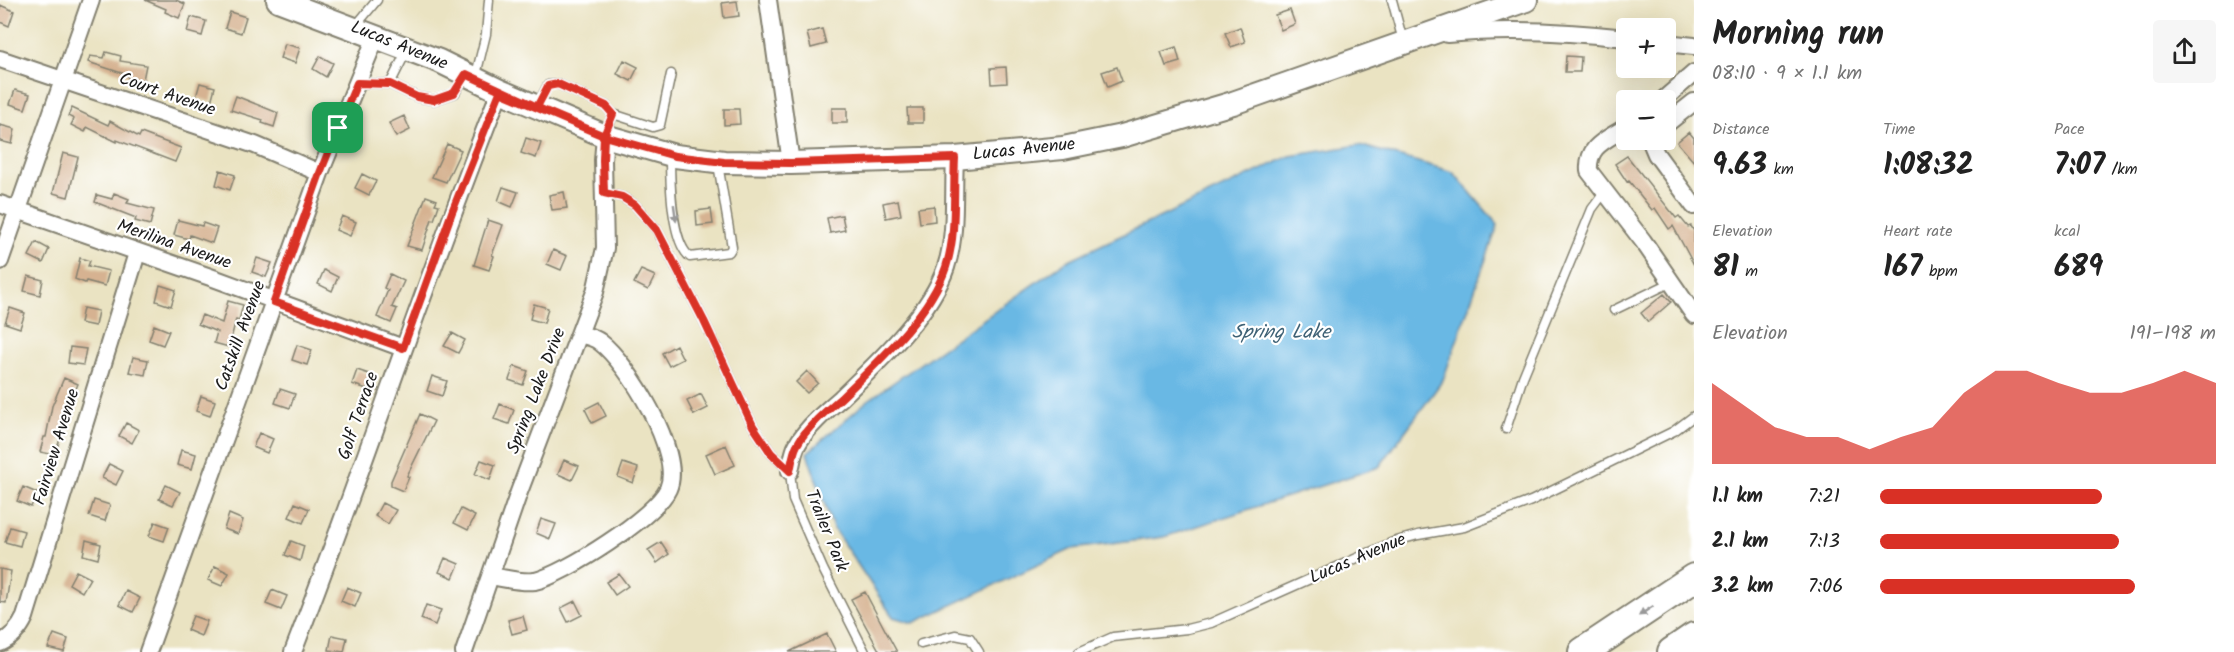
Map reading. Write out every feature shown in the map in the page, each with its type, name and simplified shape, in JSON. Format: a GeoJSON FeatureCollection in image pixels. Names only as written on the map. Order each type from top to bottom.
{"type":"FeatureCollection","features":[{"type":"Feature","properties":{"kind":"highway"},"geometry":{"type":"LineString","coordinates":[[1583,652],[1694,578]]}},
{"type":"Feature","properties":{"kind":"highway"},"geometry":{"type":"LineString","coordinates":[[1672,652],[1694,638]]}},
{"type":"Feature","properties":{"kind":"street"},"geometry":{"type":"LineString","coordinates":[[0,261],[16,209],[91,0]]}},
{"type":"Feature","properties":{"kind":"street"},"geometry":{"type":"LineString","coordinates":[[768,0],[791,163]]}},
{"type":"Feature","properties":{"kind":"street","name":"Lucas Avenue"},"geometry":{"type":"LineString","coordinates":[[281,1],[408,49],[500,92],[604,136],[670,155],[718,161],[791,163],[955,158],[1063,148],[1122,136],[1233,103],[1526,0]]}},
{"type":"Feature","properties":{"kind":"street"},"geometry":{"type":"LineString","coordinates":[[1429,35],[1491,30],[1581,33],[1616,37]]}},
{"type":"Feature","properties":{"kind":"street","name":"Catskill Avenue"},"geometry":{"type":"LineString","coordinates":[[148,652],[320,173],[376,37]]}},
{"type":"Feature","properties":{"kind":"street"},"geometry":{"type":"LineString","coordinates":[[1676,44],[1694,46]]}},
{"type":"Feature","properties":{"kind":"street","name":"Court Avenue"},"geometry":{"type":"LineString","coordinates":[[0,59],[255,145],[320,173]]}},
{"type":"Feature","properties":{"kind":"street"},"geometry":{"type":"LineString","coordinates":[[1674,90],[1694,73]]}},
{"type":"Feature","properties":{"kind":"street","name":"Golf Terrace"},"geometry":{"type":"LineString","coordinates":[[293,652],[333,549],[452,212],[500,92]]}},
{"type":"Feature","properties":{"kind":"street"},"geometry":{"type":"LineString","coordinates":[[1676,116],[1694,102]]}},
{"type":"Feature","properties":{"kind":"street"},"geometry":{"type":"LineString","coordinates":[[1616,134],[1595,148],[1588,159],[1589,171],[1643,241],[1694,315]]}},
{"type":"Feature","properties":{"kind":"street","name":"Spring Lake Drive"},"geometry":{"type":"LineString","coordinates":[[464,652],[523,482],[596,292],[605,248],[604,136]]}},
{"type":"Feature","properties":{"kind":"street"},"geometry":{"type":"LineString","coordinates":[[1654,150],[1694,206]]}},
{"type":"Feature","properties":{"kind":"street"},"geometry":{"type":"LineString","coordinates":[[790,471],[797,445],[920,315],[937,289],[947,266],[952,238],[955,158]]}},
{"type":"Feature","properties":{"kind":"street","name":"Merilina Avenue"},"geometry":{"type":"LineString","coordinates":[[0,204],[216,279],[403,348]]}},
{"type":"Feature","properties":{"kind":"street","name":"Fairview Avenue"},"geometry":{"type":"LineString","coordinates":[[0,643],[21,626],[25,617],[137,253]]}},
{"type":"Feature","properties":{"kind":"street"},"geometry":{"type":"LineString","coordinates":[[490,576],[523,582],[535,581],[556,574],[623,532],[657,505],[669,486],[671,470],[667,449],[655,420],[628,373],[610,350],[597,339],[579,333]]}},
{"type":"Feature","properties":{"kind":"lane"},"geometry":{"type":"LineString","coordinates":[[354,28],[377,0]]}},
{"type":"Feature","properties":{"kind":"lane"},"geometry":{"type":"LineString","coordinates":[[357,83],[390,84],[417,97],[434,100],[454,93],[470,77],[486,34],[489,0]]}},
{"type":"Feature","properties":{"kind":"lane"},"geometry":{"type":"LineString","coordinates":[[1392,0],[1404,44]]}},
{"type":"Feature","properties":{"kind":"lane"},"geometry":{"type":"LineString","coordinates":[[390,84],[408,49]]}},
{"type":"Feature","properties":{"kind":"lane"},"geometry":{"type":"LineString","coordinates":[[537,107],[548,86],[558,84],[606,106],[613,114],[652,127],[660,125],[671,74]]}},
{"type":"Feature","properties":{"kind":"lane"},"geometry":{"type":"LineString","coordinates":[[604,136],[613,114]]}},
{"type":"Feature","properties":{"kind":"lane"},"geometry":{"type":"LineString","coordinates":[[670,155],[670,181],[677,226],[684,252],[690,257],[729,252],[732,247],[718,161]]}},
{"type":"Feature","properties":{"kind":"lane","name":"Trailer Park"},"geometry":{"type":"LineString","coordinates":[[604,193],[622,197],[635,205],[657,230],[704,321],[753,426],[771,453],[790,471],[794,500],[823,569],[865,652]]}},
{"type":"Feature","properties":{"kind":"lane"},"geometry":{"type":"LineString","coordinates":[[1506,429],[1523,377],[1592,209],[1605,193]]}},
{"type":"Feature","properties":{"kind":"lane"},"geometry":{"type":"LineString","coordinates":[[1614,310],[1672,282]]}},
{"type":"Feature","properties":{"kind":"lane","name":"Lucas Avenue"},"geometry":{"type":"LineString","coordinates":[[1079,652],[1113,637],[1187,629],[1211,623],[1393,542],[1418,534],[1464,527],[1531,501],[1674,430],[1694,416]]}},
{"type":"Feature","properties":{"kind":"lane"},"geometry":{"type":"LineString","coordinates":[[921,644],[955,635],[970,638],[979,652]]}},
{"type":"Feature","properties":{"kind":"water","name":"Spring Lake"},"geometry":{"type":"Polygon","coordinates":[[[1359,145],[1453,172],[1498,225],[1443,380],[1379,467],[1164,537],[1072,549],[913,623],[893,617],[833,528],[807,453],[867,401],[1065,262],[1290,156],[1359,145]]]}},
{"type":"Feature","properties":{"kind":"building"},"geometry":{"type":"Polygon","coordinates":[[[145,0],[176,0],[185,4],[179,18],[165,12],[166,9],[145,0]]]}},
{"type":"Feature","properties":{"kind":"building"},"geometry":{"type":"Polygon","coordinates":[[[737,1],[739,16],[724,18],[722,3],[737,1]]]}},
{"type":"Feature","properties":{"kind":"building"},"geometry":{"type":"Polygon","coordinates":[[[0,5],[14,11],[9,26],[0,22],[0,5]]]}},
{"type":"Feature","properties":{"kind":"building"},"geometry":{"type":"Polygon","coordinates":[[[1290,10],[1295,24],[1281,30],[1275,15],[1290,10]]]}},
{"type":"Feature","properties":{"kind":"building"},"geometry":{"type":"Polygon","coordinates":[[[230,12],[246,17],[241,33],[225,28],[230,12]]]}},
{"type":"Feature","properties":{"kind":"building"},"geometry":{"type":"Polygon","coordinates":[[[191,17],[206,21],[202,36],[187,32],[191,17]]]}},
{"type":"Feature","properties":{"kind":"building"},"geometry":{"type":"Polygon","coordinates":[[[1240,27],[1245,42],[1231,47],[1225,33],[1240,27]]]}},
{"type":"Feature","properties":{"kind":"building"},"geometry":{"type":"Polygon","coordinates":[[[822,29],[826,44],[811,48],[807,33],[822,29]]]}},
{"type":"Feature","properties":{"kind":"building"},"geometry":{"type":"Polygon","coordinates":[[[285,44],[300,48],[295,63],[280,58],[285,44]]]}},
{"type":"Feature","properties":{"kind":"building"},"geometry":{"type":"Polygon","coordinates":[[[1176,47],[1180,62],[1166,66],[1161,52],[1176,47]]]}},
{"type":"Feature","properties":{"kind":"building"},"geometry":{"type":"Polygon","coordinates":[[[106,52],[121,56],[120,61],[146,65],[143,80],[128,78],[128,75],[88,62],[90,56],[104,58],[106,52]]]}},
{"type":"Feature","properties":{"kind":"building"},"geometry":{"type":"Polygon","coordinates":[[[320,56],[333,63],[326,77],[313,69],[320,56]]]}},
{"type":"Feature","properties":{"kind":"building"},"geometry":{"type":"Polygon","coordinates":[[[1566,56],[1581,57],[1580,72],[1565,72],[1566,56]]]}},
{"type":"Feature","properties":{"kind":"building"},"geometry":{"type":"Polygon","coordinates":[[[624,60],[638,67],[631,81],[617,74],[624,60]]]}},
{"type":"Feature","properties":{"kind":"building"},"geometry":{"type":"Polygon","coordinates":[[[1006,67],[1007,83],[992,84],[991,68],[1006,67]]]}},
{"type":"Feature","properties":{"kind":"building"},"geometry":{"type":"Polygon","coordinates":[[[1117,67],[1122,81],[1108,87],[1102,72],[1117,67]]]}},
{"type":"Feature","properties":{"kind":"building"},"geometry":{"type":"Polygon","coordinates":[[[200,83],[215,87],[211,102],[196,97],[200,83]]]}},
{"type":"Feature","properties":{"kind":"building"},"geometry":{"type":"Polygon","coordinates":[[[15,90],[30,94],[25,109],[10,104],[15,90]]]}},
{"type":"Feature","properties":{"kind":"building"},"geometry":{"type":"Polygon","coordinates":[[[236,96],[278,113],[274,127],[262,123],[263,120],[231,110],[236,96]]]}},
{"type":"Feature","properties":{"kind":"building"},"geometry":{"type":"Polygon","coordinates":[[[72,108],[108,125],[110,121],[139,137],[141,133],[181,148],[175,162],[117,140],[117,142],[87,127],[85,132],[71,125],[74,119],[68,116],[72,108]]]}},
{"type":"Feature","properties":{"kind":"building"},"geometry":{"type":"Polygon","coordinates":[[[832,108],[847,108],[847,123],[832,123],[832,108]]]}},
{"type":"Feature","properties":{"kind":"building"},"geometry":{"type":"Polygon","coordinates":[[[907,108],[923,108],[923,123],[908,123],[907,108]]]}},
{"type":"Feature","properties":{"kind":"building"},"geometry":{"type":"Polygon","coordinates":[[[724,109],[739,109],[740,124],[724,125],[724,109]]]}},
{"type":"Feature","properties":{"kind":"building"},"geometry":{"type":"Polygon","coordinates":[[[404,116],[410,130],[396,137],[389,123],[404,116]]]}},
{"type":"Feature","properties":{"kind":"building"},"geometry":{"type":"Polygon","coordinates":[[[0,125],[15,129],[12,144],[0,141],[0,125]]]}},
{"type":"Feature","properties":{"kind":"building"},"geometry":{"type":"Polygon","coordinates":[[[1689,132],[1694,138],[1694,162],[1677,142],[1689,132]]]}},
{"type":"Feature","properties":{"kind":"building"},"geometry":{"type":"Polygon","coordinates":[[[526,138],[541,143],[536,158],[521,153],[526,138]]]}},
{"type":"Feature","properties":{"kind":"building"},"geometry":{"type":"Polygon","coordinates":[[[447,144],[461,150],[446,182],[432,177],[447,144]]]}},
{"type":"Feature","properties":{"kind":"building"},"geometry":{"type":"Polygon","coordinates":[[[63,153],[78,157],[68,197],[53,193],[63,153]]]}},
{"type":"Feature","properties":{"kind":"building"},"geometry":{"type":"Polygon","coordinates":[[[1627,156],[1676,218],[1679,216],[1688,227],[1691,226],[1694,231],[1694,265],[1673,226],[1669,229],[1655,208],[1652,210],[1629,181],[1627,182],[1615,164],[1627,156]]]}},
{"type":"Feature","properties":{"kind":"building"},"geometry":{"type":"Polygon","coordinates":[[[220,170],[235,175],[230,190],[216,185],[220,170]]]}},
{"type":"Feature","properties":{"kind":"building"},"geometry":{"type":"Polygon","coordinates":[[[362,174],[376,181],[369,195],[355,188],[362,174]]]}},
{"type":"Feature","properties":{"kind":"building"},"geometry":{"type":"Polygon","coordinates":[[[503,187],[518,192],[512,207],[498,201],[503,187]]]}},
{"type":"Feature","properties":{"kind":"building"},"geometry":{"type":"Polygon","coordinates":[[[564,192],[567,208],[552,210],[549,195],[564,192]]]}},
{"type":"Feature","properties":{"kind":"building"},"geometry":{"type":"Polygon","coordinates":[[[114,193],[129,199],[127,203],[154,210],[150,225],[135,221],[136,218],[95,202],[97,195],[112,199],[114,193]]]}},
{"type":"Feature","properties":{"kind":"building"},"geometry":{"type":"Polygon","coordinates":[[[426,196],[437,200],[435,204],[439,205],[422,250],[407,246],[426,196]]]}},
{"type":"Feature","properties":{"kind":"building"},"geometry":{"type":"Polygon","coordinates":[[[898,200],[901,215],[886,218],[883,203],[898,200]]]}},
{"type":"Feature","properties":{"kind":"building"},"geometry":{"type":"Polygon","coordinates":[[[934,206],[935,221],[920,223],[918,208],[934,206]]]}},
{"type":"Feature","properties":{"kind":"building"},"geometry":{"type":"Polygon","coordinates":[[[711,209],[713,224],[697,226],[696,211],[711,209]]]}},
{"type":"Feature","properties":{"kind":"building"},"geometry":{"type":"Polygon","coordinates":[[[842,215],[845,230],[830,233],[827,218],[842,215]]]}},
{"type":"Feature","properties":{"kind":"building"},"geometry":{"type":"Polygon","coordinates":[[[342,216],[356,222],[350,236],[336,230],[342,216]]]}},
{"type":"Feature","properties":{"kind":"building"},"geometry":{"type":"Polygon","coordinates":[[[178,220],[202,226],[203,223],[217,228],[212,243],[190,235],[189,239],[174,235],[178,220]]]}},
{"type":"Feature","properties":{"kind":"building"},"geometry":{"type":"Polygon","coordinates":[[[488,220],[503,225],[489,270],[474,265],[488,220]]]}},
{"type":"Feature","properties":{"kind":"building"},"geometry":{"type":"Polygon","coordinates":[[[36,242],[49,249],[43,263],[29,256],[36,242]]]}},
{"type":"Feature","properties":{"kind":"building"},"geometry":{"type":"Polygon","coordinates":[[[553,250],[567,256],[561,270],[547,264],[553,250]]]}},
{"type":"Feature","properties":{"kind":"building"},"geometry":{"type":"Polygon","coordinates":[[[80,258],[90,261],[88,266],[109,271],[105,286],[75,279],[80,258]]]}},
{"type":"Feature","properties":{"kind":"building"},"geometry":{"type":"Polygon","coordinates":[[[257,258],[272,263],[266,277],[252,272],[257,258]]]}},
{"type":"Feature","properties":{"kind":"building"},"geometry":{"type":"Polygon","coordinates":[[[324,270],[338,277],[332,291],[318,284],[324,270]]]}},
{"type":"Feature","properties":{"kind":"building"},"geometry":{"type":"Polygon","coordinates":[[[641,270],[655,276],[648,290],[634,283],[641,270]]]}},
{"type":"Feature","properties":{"kind":"building"},"geometry":{"type":"Polygon","coordinates":[[[390,274],[404,281],[392,307],[397,309],[391,323],[377,317],[388,290],[384,288],[390,274]]]}},
{"type":"Feature","properties":{"kind":"building"},"geometry":{"type":"Polygon","coordinates":[[[28,276],[43,280],[40,295],[24,291],[28,276]]]}},
{"type":"Feature","properties":{"kind":"building"},"geometry":{"type":"Polygon","coordinates":[[[160,285],[176,290],[171,306],[156,301],[160,285]]]}},
{"type":"Feature","properties":{"kind":"building"},"geometry":{"type":"Polygon","coordinates":[[[1664,294],[1671,302],[1648,322],[1641,313],[1664,294]]]}},
{"type":"Feature","properties":{"kind":"building"},"geometry":{"type":"Polygon","coordinates":[[[228,301],[243,305],[239,320],[236,319],[229,347],[214,343],[217,332],[198,324],[202,315],[222,323],[228,301]]]}},
{"type":"Feature","properties":{"kind":"building"},"geometry":{"type":"Polygon","coordinates":[[[534,304],[548,308],[544,323],[530,319],[534,304]]]}},
{"type":"Feature","properties":{"kind":"building"},"geometry":{"type":"Polygon","coordinates":[[[10,308],[25,313],[20,328],[5,323],[10,308]]]}},
{"type":"Feature","properties":{"kind":"building"},"geometry":{"type":"Polygon","coordinates":[[[83,308],[98,311],[95,326],[80,323],[83,308]]]}},
{"type":"Feature","properties":{"kind":"building"},"geometry":{"type":"Polygon","coordinates":[[[154,325],[169,331],[163,345],[149,340],[154,325]]]}},
{"type":"Feature","properties":{"kind":"building"},"geometry":{"type":"Polygon","coordinates":[[[452,333],[465,340],[458,353],[444,346],[452,333]]]}},
{"type":"Feature","properties":{"kind":"building"},"geometry":{"type":"Polygon","coordinates":[[[297,345],[312,350],[307,365],[292,360],[297,345]]]}},
{"type":"Feature","properties":{"kind":"building"},"geometry":{"type":"Polygon","coordinates":[[[676,345],[683,359],[669,366],[662,353],[676,345]]]}},
{"type":"Feature","properties":{"kind":"building"},"geometry":{"type":"Polygon","coordinates":[[[70,347],[86,349],[83,365],[68,363],[70,347]]]}},
{"type":"Feature","properties":{"kind":"building"},"geometry":{"type":"Polygon","coordinates":[[[133,357],[148,360],[145,375],[129,372],[133,357]]]}},
{"type":"Feature","properties":{"kind":"building"},"geometry":{"type":"Polygon","coordinates":[[[514,366],[528,371],[523,385],[509,380],[514,366]]]}},
{"type":"Feature","properties":{"kind":"building"},"geometry":{"type":"Polygon","coordinates":[[[357,370],[372,375],[367,389],[352,384],[357,370]]]}},
{"type":"Feature","properties":{"kind":"building"},"geometry":{"type":"Polygon","coordinates":[[[807,371],[818,383],[807,393],[796,382],[807,371]]]}},
{"type":"Feature","properties":{"kind":"building"},"geometry":{"type":"Polygon","coordinates":[[[432,376],[447,381],[442,396],[427,391],[432,376]]]}},
{"type":"Feature","properties":{"kind":"building"},"geometry":{"type":"Polygon","coordinates":[[[64,378],[78,384],[72,398],[69,397],[64,426],[55,455],[40,452],[44,437],[46,437],[52,406],[64,378]]]}},
{"type":"Feature","properties":{"kind":"building"},"geometry":{"type":"Polygon","coordinates":[[[280,389],[295,394],[290,408],[275,403],[280,389]]]}},
{"type":"Feature","properties":{"kind":"building"},"geometry":{"type":"Polygon","coordinates":[[[701,394],[708,408],[694,415],[687,401],[701,394]]]}},
{"type":"Feature","properties":{"kind":"building"},"geometry":{"type":"Polygon","coordinates":[[[201,396],[215,401],[210,416],[196,411],[201,396]]]}},
{"type":"Feature","properties":{"kind":"building"},"geometry":{"type":"Polygon","coordinates":[[[599,402],[606,416],[592,423],[585,409],[599,402]]]}},
{"type":"Feature","properties":{"kind":"building"},"geometry":{"type":"Polygon","coordinates":[[[500,404],[514,410],[509,424],[494,419],[500,404]]]}},
{"type":"Feature","properties":{"kind":"building"},"geometry":{"type":"Polygon","coordinates":[[[420,414],[434,421],[407,476],[409,477],[403,491],[391,486],[391,481],[420,414]]]}},
{"type":"Feature","properties":{"kind":"building"},"geometry":{"type":"Polygon","coordinates":[[[126,423],[139,430],[132,443],[119,436],[126,423]]]}},
{"type":"Feature","properties":{"kind":"building"},"geometry":{"type":"Polygon","coordinates":[[[259,433],[273,439],[267,453],[253,447],[259,433]]]}},
{"type":"Feature","properties":{"kind":"building"},"geometry":{"type":"Polygon","coordinates":[[[726,445],[735,465],[715,474],[706,454],[726,445]]]}},
{"type":"Feature","properties":{"kind":"building"},"geometry":{"type":"Polygon","coordinates":[[[181,450],[196,454],[192,469],[177,465],[181,450]]]}},
{"type":"Feature","properties":{"kind":"building"},"geometry":{"type":"Polygon","coordinates":[[[481,460],[495,465],[490,480],[475,474],[481,460]]]}},
{"type":"Feature","properties":{"kind":"building"},"geometry":{"type":"Polygon","coordinates":[[[564,460],[579,466],[572,480],[558,474],[564,460]]]}},
{"type":"Feature","properties":{"kind":"building"},"geometry":{"type":"Polygon","coordinates":[[[623,463],[638,468],[633,483],[618,477],[623,463]]]}},
{"type":"Feature","properties":{"kind":"building"},"geometry":{"type":"Polygon","coordinates":[[[109,464],[123,471],[116,485],[102,478],[109,464]]]}},
{"type":"Feature","properties":{"kind":"building"},"geometry":{"type":"Polygon","coordinates":[[[166,485],[180,492],[173,505],[159,499],[166,485]]]}},
{"type":"Feature","properties":{"kind":"building"},"geometry":{"type":"Polygon","coordinates":[[[23,487],[37,493],[31,507],[17,501],[23,487]]]}},
{"type":"Feature","properties":{"kind":"building"},"geometry":{"type":"Polygon","coordinates":[[[94,500],[110,505],[105,521],[89,516],[94,500]]]}},
{"type":"Feature","properties":{"kind":"building"},"geometry":{"type":"Polygon","coordinates":[[[295,503],[309,509],[303,523],[289,517],[295,503]]]}},
{"type":"Feature","properties":{"kind":"building"},"geometry":{"type":"Polygon","coordinates":[[[382,503],[396,510],[388,524],[375,516],[382,503]]]}},
{"type":"Feature","properties":{"kind":"building"},"geometry":{"type":"Polygon","coordinates":[[[461,509],[475,516],[468,530],[454,523],[461,509]]]}},
{"type":"Feature","properties":{"kind":"building"},"geometry":{"type":"Polygon","coordinates":[[[229,514],[243,520],[238,534],[224,529],[229,514]]]}},
{"type":"Feature","properties":{"kind":"building"},"geometry":{"type":"Polygon","coordinates":[[[541,519],[556,524],[550,539],[536,533],[541,519]]]}},
{"type":"Feature","properties":{"kind":"building"},"geometry":{"type":"Polygon","coordinates":[[[155,522],[169,527],[164,541],[149,536],[155,522]]]}},
{"type":"Feature","properties":{"kind":"building"},"geometry":{"type":"Polygon","coordinates":[[[10,527],[24,531],[20,546],[5,542],[10,527]]]}},
{"type":"Feature","properties":{"kind":"building"},"geometry":{"type":"Polygon","coordinates":[[[86,540],[101,544],[98,559],[83,555],[86,540]]]}},
{"type":"Feature","properties":{"kind":"building"},"geometry":{"type":"Polygon","coordinates":[[[291,541],[304,546],[300,561],[285,555],[291,541]]]}},
{"type":"Feature","properties":{"kind":"building"},"geometry":{"type":"Polygon","coordinates":[[[661,542],[669,554],[657,563],[648,550],[661,542]]]}},
{"type":"Feature","properties":{"kind":"building"},"geometry":{"type":"Polygon","coordinates":[[[445,558],[459,564],[453,578],[439,572],[445,558]]]}},
{"type":"Feature","properties":{"kind":"building"},"geometry":{"type":"Polygon","coordinates":[[[215,566],[229,573],[222,586],[208,580],[215,566]]]}},
{"type":"Feature","properties":{"kind":"building"},"geometry":{"type":"Polygon","coordinates":[[[0,569],[11,571],[6,603],[0,602],[0,569]]]}},
{"type":"Feature","properties":{"kind":"building"},"geometry":{"type":"Polygon","coordinates":[[[76,571],[90,578],[82,592],[69,584],[76,571]]]}},
{"type":"Feature","properties":{"kind":"building"},"geometry":{"type":"Polygon","coordinates":[[[619,574],[628,586],[615,595],[606,582],[619,574]]]}},
{"type":"Feature","properties":{"kind":"building"},"geometry":{"type":"Polygon","coordinates":[[[347,587],[361,593],[355,607],[341,601],[347,587]]]}},
{"type":"Feature","properties":{"kind":"building"},"geometry":{"type":"Polygon","coordinates":[[[272,590],[287,596],[281,610],[266,604],[272,590]]]}},
{"type":"Feature","properties":{"kind":"building"},"geometry":{"type":"Polygon","coordinates":[[[126,591],[140,598],[133,612],[119,605],[126,591]]]}},
{"type":"Feature","properties":{"kind":"building"},"geometry":{"type":"Polygon","coordinates":[[[865,592],[897,652],[880,652],[851,599],[865,592]]]}},
{"type":"Feature","properties":{"kind":"building"},"geometry":{"type":"Polygon","coordinates":[[[575,601],[582,615],[568,622],[561,608],[575,601]]]}},
{"type":"Feature","properties":{"kind":"building"},"geometry":{"type":"Polygon","coordinates":[[[426,605],[441,610],[435,625],[421,619],[426,605]]]}},
{"type":"Feature","properties":{"kind":"building"},"geometry":{"type":"Polygon","coordinates":[[[193,616],[207,621],[201,636],[187,630],[193,616]]]}},
{"type":"Feature","properties":{"kind":"building"},"geometry":{"type":"Polygon","coordinates":[[[523,616],[527,630],[512,634],[508,620],[523,616]]]}},
{"type":"Feature","properties":{"kind":"building"},"geometry":{"type":"Polygon","coordinates":[[[54,634],[68,639],[64,652],[48,648],[54,634]]]}},
{"type":"Feature","properties":{"kind":"building"},"geometry":{"type":"Polygon","coordinates":[[[827,634],[836,652],[789,652],[827,634]]]}},
{"type":"Feature","properties":{"kind":"building"},"geometry":{"type":"Polygon","coordinates":[[[332,635],[347,638],[344,652],[329,650],[332,635]]]}},
{"type":"Feature","properties":{"kind":"route"},"geometry":{"type":"LineString","coordinates":[[338,128],[274,302],[403,348],[452,212],[500,92],[604,136],[604,193],[622,197],[635,205],[657,230],[704,321],[753,426],[771,453],[790,471],[797,445],[920,315],[937,289],[947,266],[952,238],[955,158],[791,163],[724,162],[675,156],[604,136],[613,114],[606,106],[558,84],[548,86],[537,107],[500,92],[466,74],[454,93],[434,100],[417,97],[390,84],[357,83],[338,128]]}}]}
